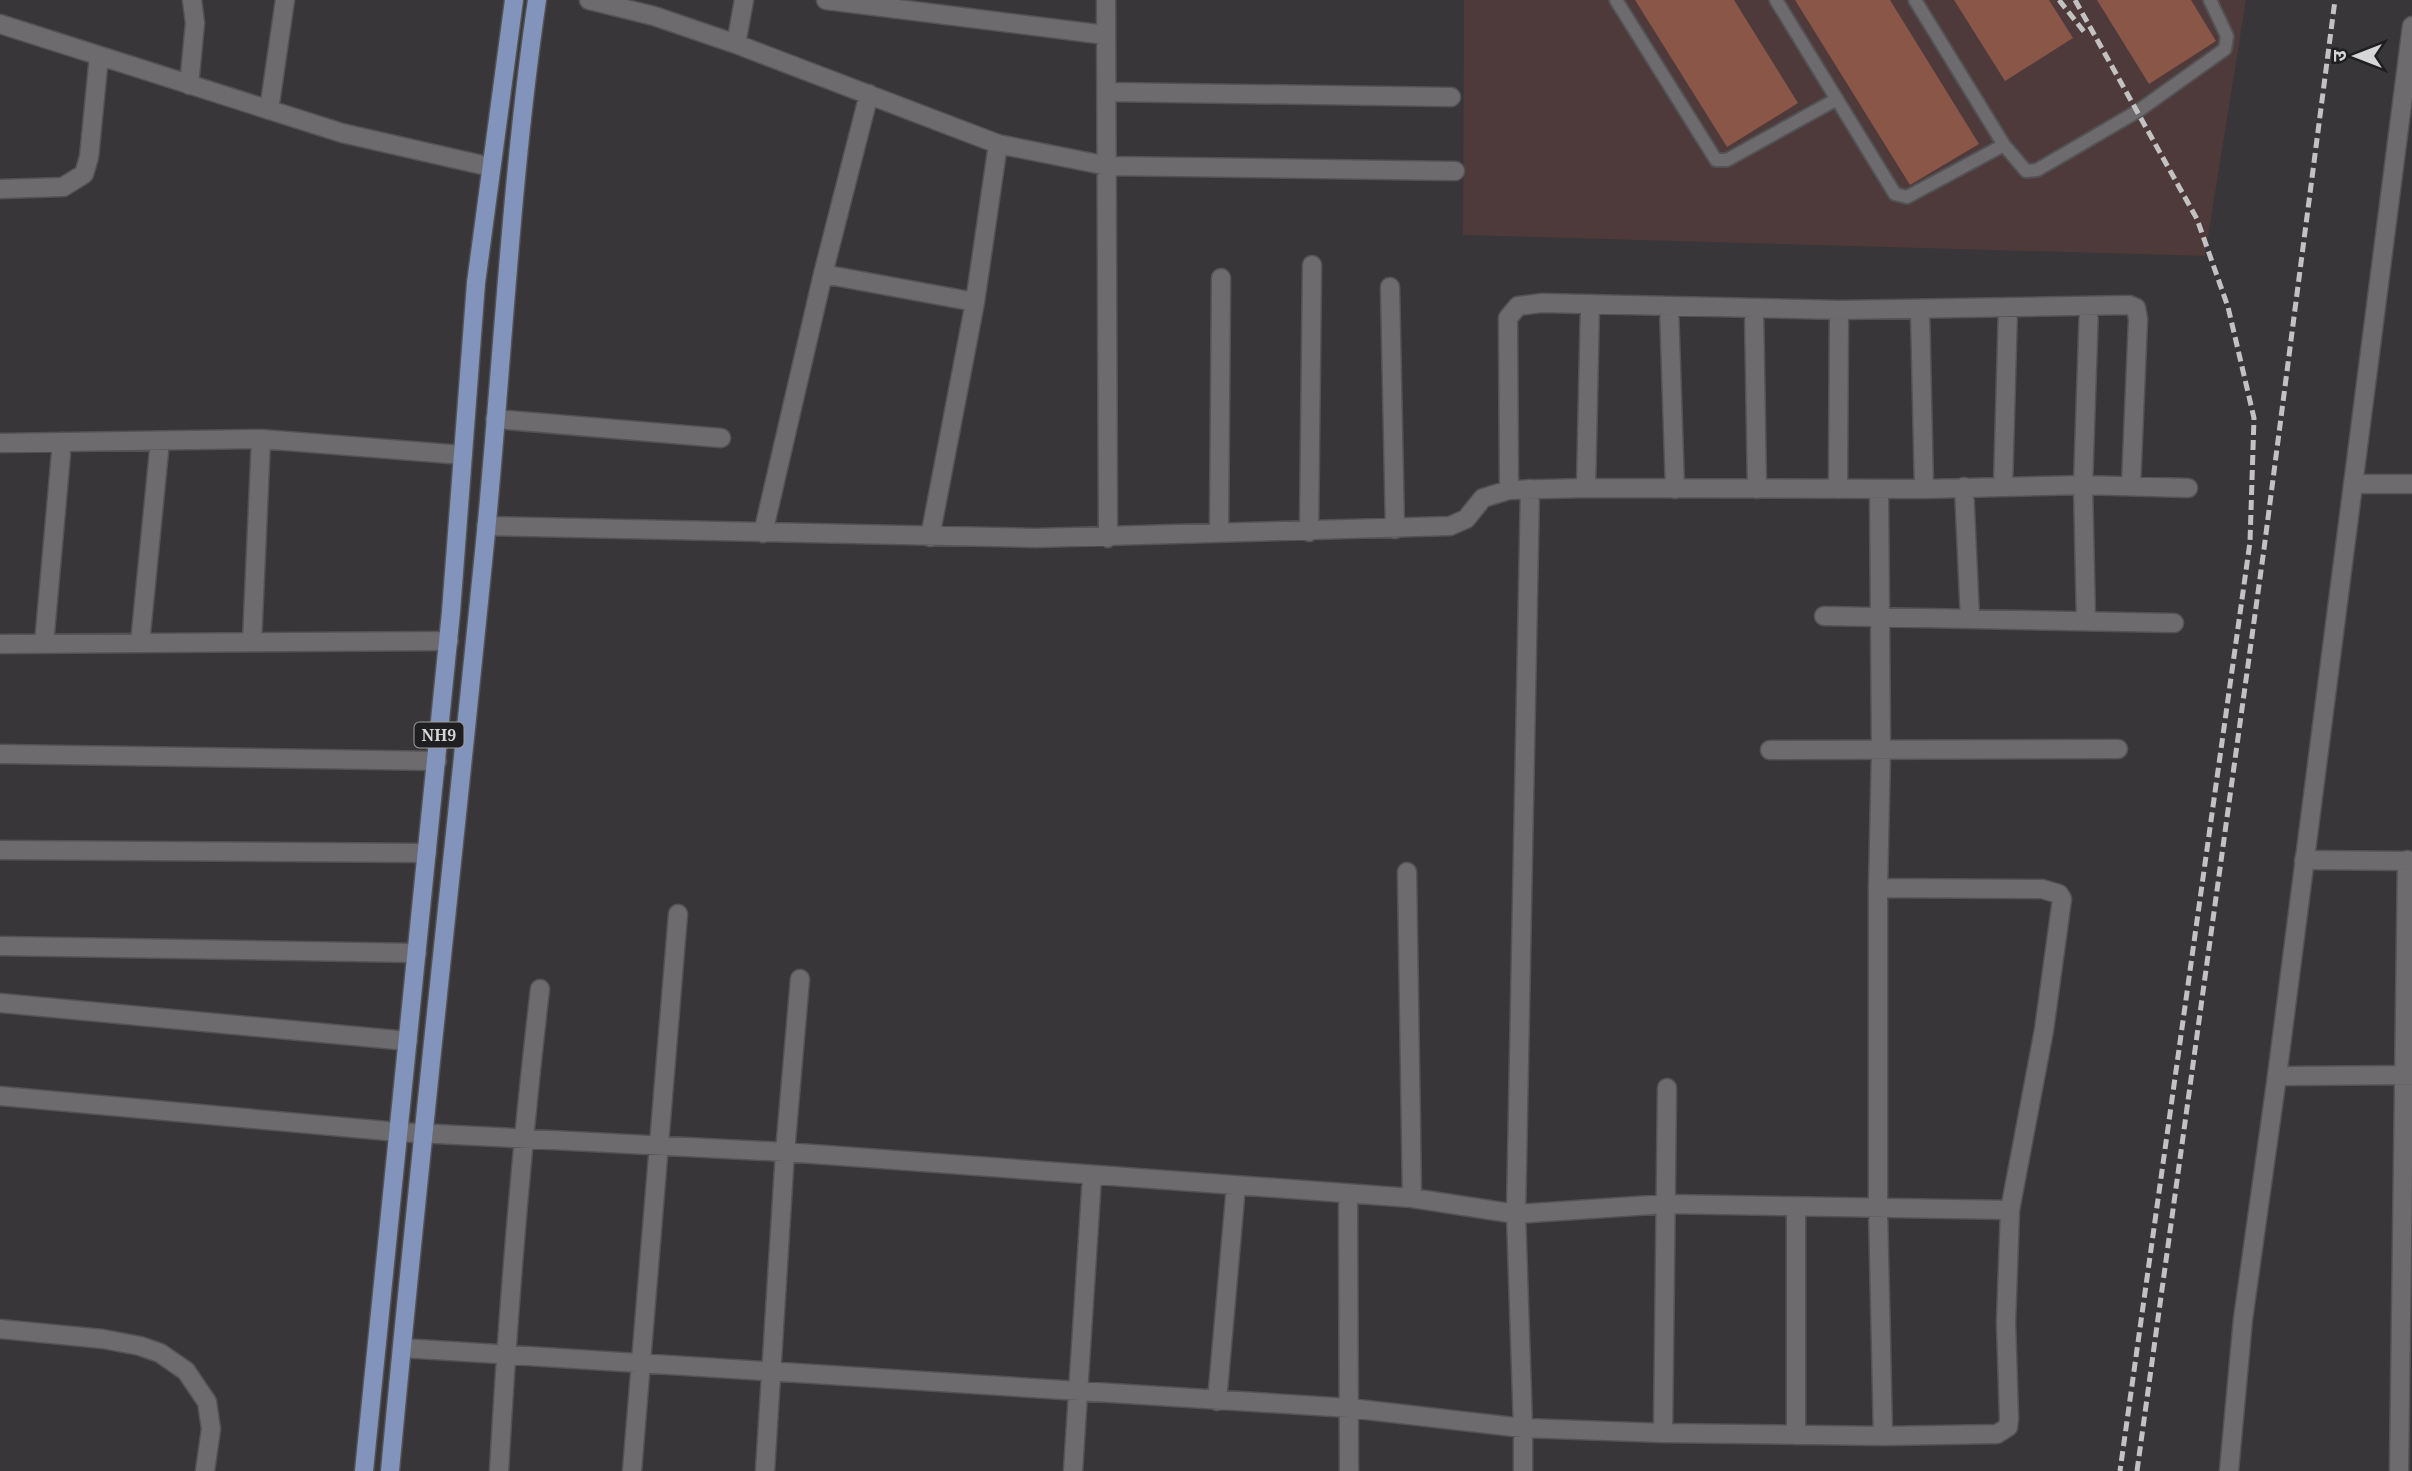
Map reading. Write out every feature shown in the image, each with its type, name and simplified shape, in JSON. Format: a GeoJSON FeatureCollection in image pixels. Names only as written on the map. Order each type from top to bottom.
{"type":"FeatureCollection","features":[{"type":"Feature","properties":{"kind":"main road","name":"NH9"},"geometry":{"type":"LineString","coordinates":[[364,1471],[449,641],[476,283],[514,0]]}},
{"type":"Feature","properties":{"kind":"main road","name":"NH9"},"geometry":{"type":"LineString","coordinates":[[390,1471],[486,526],[509,239],[537,0]]}},
{"type":"Feature","properties":{"kind":"street"},"geometry":{"type":"LineString","coordinates":[[189,85],[195,23],[192,0]]}},
{"type":"Feature","properties":{"kind":"street"},"geometry":{"type":"LineString","coordinates":[[269,110],[285,0]]}},
{"type":"Feature","properties":{"kind":"street"},"geometry":{"type":"LineString","coordinates":[[589,0],[654,16],[736,44],[998,144],[1108,166],[1455,171]]}},
{"type":"Feature","properties":{"kind":"street"},"geometry":{"type":"LineString","coordinates":[[736,44],[744,0]]}},
{"type":"Feature","properties":{"kind":"street"},"geometry":{"type":"LineString","coordinates":[[827,0],[1106,35]]}},
{"type":"Feature","properties":{"kind":"street"},"geometry":{"type":"LineString","coordinates":[[1106,0],[1108,538]]}},
{"type":"Feature","properties":{"kind":"street"},"geometry":{"type":"LineString","coordinates":[[0,24],[342,133],[491,167]]}},
{"type":"Feature","properties":{"kind":"street"},"geometry":{"type":"LineString","coordinates":[[2229,1471],[2243,1319],[2353,484],[2406,127],[2412,26]]}},
{"type":"Feature","properties":{"kind":"street"},"geometry":{"type":"LineString","coordinates":[[0,189],[63,187],[84,174],[89,157],[99,56]]}},
{"type":"Feature","properties":{"kind":"street"},"geometry":{"type":"LineString","coordinates":[[1108,92],[1451,97]]}},
{"type":"Feature","properties":{"kind":"street"},"geometry":{"type":"LineString","coordinates":[[763,533],[823,274],[869,94]]}},
{"type":"Feature","properties":{"kind":"street"},"geometry":{"type":"LineString","coordinates":[[930,537],[975,302],[998,144]]}},
{"type":"Feature","properties":{"kind":"street"},"geometry":{"type":"LineString","coordinates":[[1309,531],[1312,265]]}},
{"type":"Feature","properties":{"kind":"street"},"geometry":{"type":"LineString","coordinates":[[823,274],[975,302]]}},
{"type":"Feature","properties":{"kind":"street"},"geometry":{"type":"LineString","coordinates":[[1219,532],[1221,278]]}},
{"type":"Feature","properties":{"kind":"street"},"geometry":{"type":"LineString","coordinates":[[1390,287],[1395,529]]}},
{"type":"Feature","properties":{"kind":"street"},"geometry":{"type":"LineString","coordinates":[[1509,490],[1507,328],[1509,314],[1518,306],[1529,303],[1839,310],[2129,305],[2138,312],[2131,485]]}},
{"type":"Feature","properties":{"kind":"street"},"geometry":{"type":"LineString","coordinates":[[1586,488],[1590,304]]}},
{"type":"Feature","properties":{"kind":"street"},"geometry":{"type":"LineString","coordinates":[[2086,621],[2083,485],[2089,306]]}},
{"type":"Feature","properties":{"kind":"street"},"geometry":{"type":"LineString","coordinates":[[1670,307],[1675,489]]}},
{"type":"Feature","properties":{"kind":"street"},"geometry":{"type":"LineString","coordinates":[[2003,486],[2008,307]]}},
{"type":"Feature","properties":{"kind":"street"},"geometry":{"type":"LineString","coordinates":[[1754,309],[1757,489]]}},
{"type":"Feature","properties":{"kind":"street"},"geometry":{"type":"LineString","coordinates":[[1838,489],[1839,310]]}},
{"type":"Feature","properties":{"kind":"street"},"geometry":{"type":"LineString","coordinates":[[1920,310],[1924,489]]}},
{"type":"Feature","properties":{"kind":"street"},"geometry":{"type":"LineString","coordinates":[[495,419],[721,438]]}},
{"type":"Feature","properties":{"kind":"street"},"geometry":{"type":"LineString","coordinates":[[0,443],[261,439],[463,455]]}},
{"type":"Feature","properties":{"kind":"street"},"geometry":{"type":"LineString","coordinates":[[252,642],[261,439]]}},
{"type":"Feature","properties":{"kind":"street"},"geometry":{"type":"LineString","coordinates":[[140,643],[160,441]]}},
{"type":"Feature","properties":{"kind":"street"},"geometry":{"type":"LineString","coordinates":[[44,644],[62,442]]}},
{"type":"Feature","properties":{"kind":"street"},"geometry":{"type":"LineString","coordinates":[[2353,484],[2412,484]]}},
{"type":"Feature","properties":{"kind":"street"},"geometry":{"type":"LineString","coordinates":[[486,526],[930,537],[1108,538],[1219,532],[1395,529],[1458,523],[1466,519],[1483,498],[1509,490],[1530,489],[1924,489],[2083,485],[2188,488]]}},
{"type":"Feature","properties":{"kind":"street"},"geometry":{"type":"LineString","coordinates":[[1964,487],[1970,619]]}},
{"type":"Feature","properties":{"kind":"street"},"geometry":{"type":"LineString","coordinates":[[1523,1471],[1516,1214],[1530,489]]}},
{"type":"Feature","properties":{"kind":"street"},"geometry":{"type":"LineString","coordinates":[[1879,489],[1881,751],[1878,888],[1878,1209],[1883,1436]]}},
{"type":"Feature","properties":{"kind":"street"},"geometry":{"type":"LineString","coordinates":[[1825,616],[2174,623]]}},
{"type":"Feature","properties":{"kind":"street"},"geometry":{"type":"LineString","coordinates":[[0,644],[449,641]]}},
{"type":"Feature","properties":{"kind":"street"},"geometry":{"type":"LineString","coordinates":[[1770,750],[2118,749]]}},
{"type":"Feature","properties":{"kind":"street"},"geometry":{"type":"LineString","coordinates":[[0,754],[437,761]]}},
{"type":"Feature","properties":{"kind":"street"},"geometry":{"type":"LineString","coordinates":[[0,850],[427,853]]}},
{"type":"Feature","properties":{"kind":"street"},"geometry":{"type":"LineString","coordinates":[[2304,860],[2410,861],[2399,1471]]}},
{"type":"Feature","properties":{"kind":"street"},"geometry":{"type":"LineString","coordinates":[[1407,872],[1412,1198]]}},
{"type":"Feature","properties":{"kind":"street"},"geometry":{"type":"LineString","coordinates":[[402,1349],[1349,1408],[1523,1428],[1796,1435],[1997,1434],[2008,1427],[2010,1419],[2006,1322],[2010,1210],[2044,1030],[2062,908],[2061,896],[2042,889],[1878,888]]}},
{"type":"Feature","properties":{"kind":"street"},"geometry":{"type":"LineString","coordinates":[[632,1471],[678,914]]}},
{"type":"Feature","properties":{"kind":"street"},"geometry":{"type":"LineString","coordinates":[[0,946],[417,953]]}},
{"type":"Feature","properties":{"kind":"street"},"geometry":{"type":"LineString","coordinates":[[765,1471],[785,1152],[800,979]]}},
{"type":"Feature","properties":{"kind":"street"},"geometry":{"type":"LineString","coordinates":[[499,1471],[522,1137],[540,989]]}},
{"type":"Feature","properties":{"kind":"street"},"geometry":{"type":"LineString","coordinates":[[0,1003],[408,1041]]}},
{"type":"Feature","properties":{"kind":"street"},"geometry":{"type":"LineString","coordinates":[[2277,1076],[2408,1075]]}},
{"type":"Feature","properties":{"kind":"street"},"geometry":{"type":"LineString","coordinates":[[1663,1433],[1667,1088]]}},
{"type":"Feature","properties":{"kind":"street"},"geometry":{"type":"LineString","coordinates":[[0,1096],[424,1134],[785,1152],[1412,1198],[1516,1214],[1666,1204],[2010,1210]]}},
{"type":"Feature","properties":{"kind":"street"},"geometry":{"type":"LineString","coordinates":[[1073,1471],[1092,1176]]}},
{"type":"Feature","properties":{"kind":"street"},"geometry":{"type":"LineString","coordinates":[[1217,1401],[1237,1186]]}},
{"type":"Feature","properties":{"kind":"street"},"geometry":{"type":"LineString","coordinates":[[1348,1194],[1349,1471]]}},
{"type":"Feature","properties":{"kind":"street"},"geometry":{"type":"LineString","coordinates":[[1796,1207],[1796,1435]]}},
{"type":"Feature","properties":{"kind":"street"},"geometry":{"type":"LineString","coordinates":[[0,1329],[103,1339],[140,1346],[160,1353],[186,1371],[207,1402],[211,1429],[205,1471]]}},
{"type":"Feature","properties":{"kind":"lane"},"geometry":{"type":"LineString","coordinates":[[1616,0],[1716,160],[1727,160],[1836,99]]}},
{"type":"Feature","properties":{"kind":"lane"},"geometry":{"type":"LineString","coordinates":[[1776,0],[1892,190],[1903,197],[2004,145]]}},
{"type":"Feature","properties":{"kind":"lane"},"geometry":{"type":"LineString","coordinates":[[1915,0],[2004,145],[2026,171],[2034,172],[2138,111],[2225,49],[2227,36],[2213,2]]}},
{"type":"Feature","properties":{"kind":"shaded area"},"geometry":{"type":"Polygon","coordinates":[[[1464,0],[2246,0],[2205,256],[1463,235],[1464,0]]]}},
{"type":"Feature","properties":{"kind":"building"},"geometry":{"type":"Polygon","coordinates":[[[1635,0],[1734,0],[1798,103],[1727,147],[1635,0]]]}},
{"type":"Feature","properties":{"kind":"building"},"geometry":{"type":"Polygon","coordinates":[[[1795,0],[1890,0],[1979,144],[1910,185],[1795,0]]]}},
{"type":"Feature","properties":{"kind":"building"},"geometry":{"type":"Polygon","coordinates":[[[1954,0],[2049,0],[2073,38],[2005,81],[1954,0]]]}},
{"type":"Feature","properties":{"kind":"building"},"geometry":{"type":"Polygon","coordinates":[[[2097,0],[2191,0],[2216,41],[2149,84],[2097,0]]]}},
{"type":"Feature","properties":{"kind":"railway"},"geometry":{"type":"LineString","coordinates":[[2059,0],[2085,33]]}},
{"type":"Feature","properties":{"kind":"railway"},"geometry":{"type":"LineString","coordinates":[[2075,0],[2197,219],[2228,307],[2254,418],[2250,542],[2120,1471]]}},
{"type":"Feature","properties":{"kind":"railway"},"geometry":{"type":"LineString","coordinates":[[2137,1471],[2264,549],[2335,0]]}}]}
